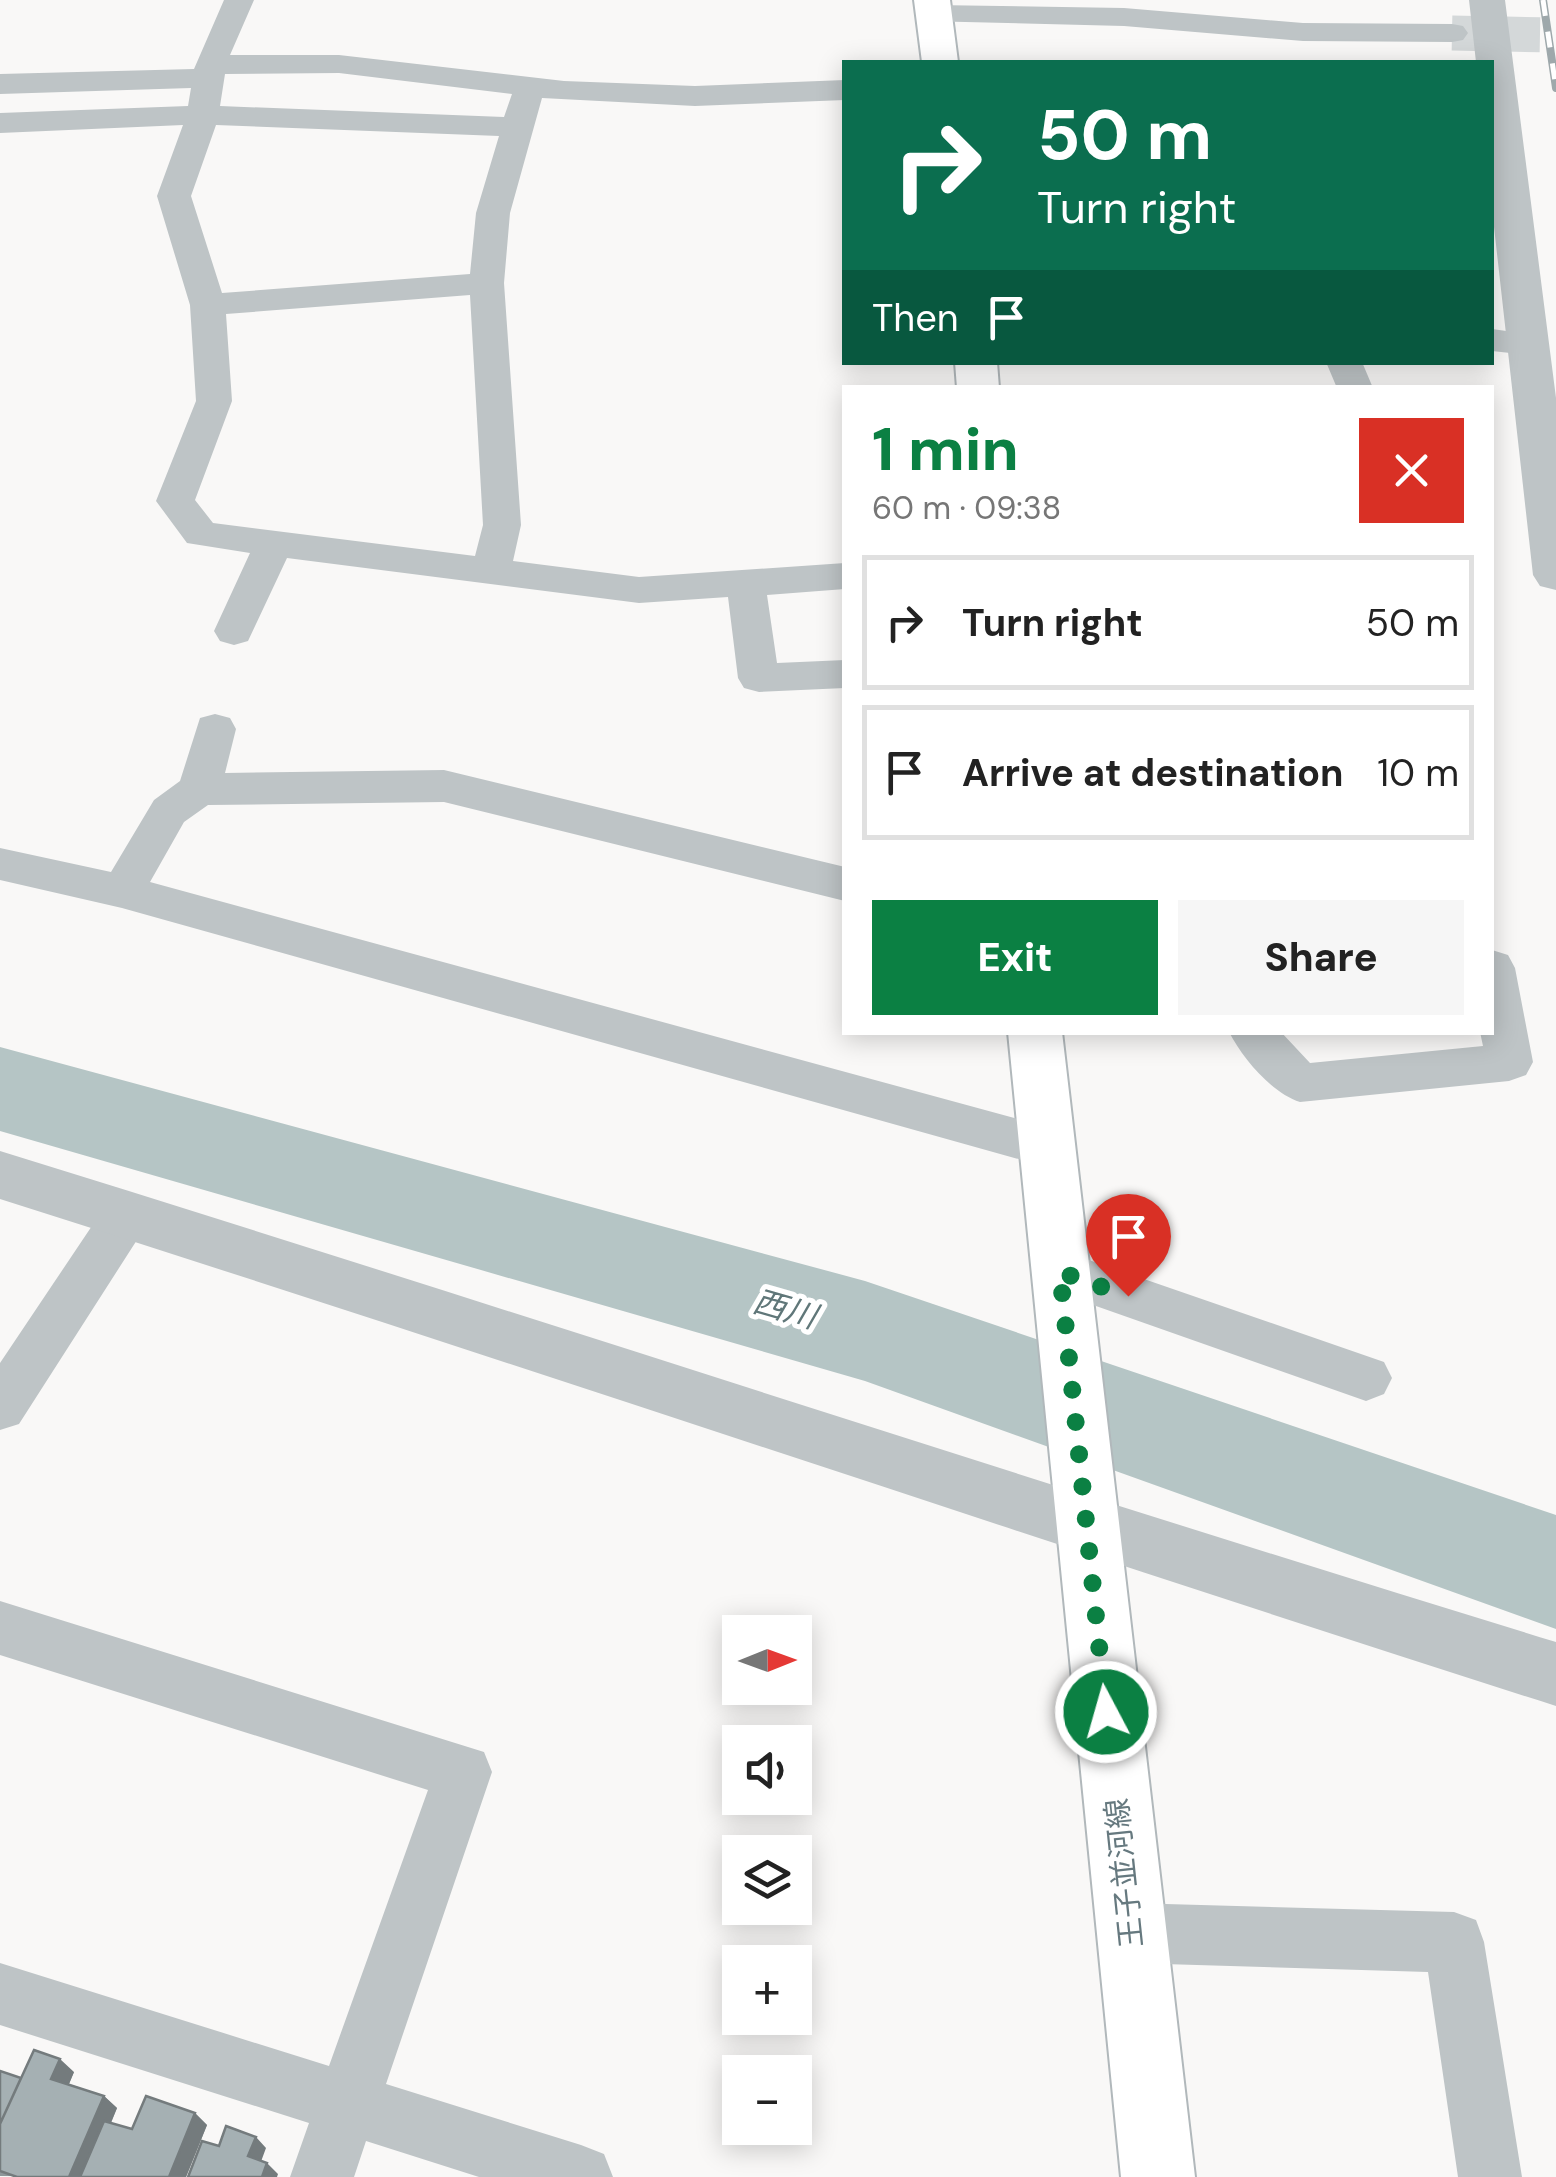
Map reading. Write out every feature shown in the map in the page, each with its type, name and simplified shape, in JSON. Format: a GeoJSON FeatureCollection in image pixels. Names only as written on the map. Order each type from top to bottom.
{"type":"FeatureCollection","features":[{"type":"Feature","properties":{"kind":"main road"},"geometry":{"type":"LineString","coordinates":[[933,7],[940,60]]}},
{"type":"Feature","properties":{"kind":"main road","name":"王子並河線"},"geometry":{"type":"LineString","coordinates":[[1035,1035],[1158,2177]]}},
{"type":"Feature","properties":{"kind":"street"},"geometry":{"type":"LineString","coordinates":[[239,0],[209,72],[202,115],[174,196],[208,305],[214,401],[175,501],[201,534],[639,590],[842,576]]}},
{"type":"Feature","properties":{"kind":"street"},"geometry":{"type":"LineString","coordinates":[[1488,0],[1492,60]]}},
{"type":"Feature","properties":{"kind":"street"},"geometry":{"type":"LineString","coordinates":[[933,7],[1124,8],[1303,32],[1452,32]]}},
{"type":"Feature","properties":{"kind":"street"},"geometry":{"type":"LineString","coordinates":[[0,84],[339,64],[530,86],[695,96],[842,90]]}},
{"type":"Feature","properties":{"kind":"street"},"geometry":{"type":"LineString","coordinates":[[490,573],[502,525],[488,284],[493,213],[530,86]]}},
{"type":"Feature","properties":{"kind":"street"},"geometry":{"type":"LineString","coordinates":[[1494,93],[1510,342],[1556,575]]}},
{"type":"Feature","properties":{"kind":"street"},"geometry":{"type":"LineString","coordinates":[[0,123],[202,115],[518,127]]}},
{"type":"Feature","properties":{"kind":"street"},"geometry":{"type":"LineString","coordinates":[[208,305],[488,284]]}},
{"type":"Feature","properties":{"kind":"street"},"geometry":{"type":"LineString","coordinates":[[234,631],[274,544]]}},
{"type":"Feature","properties":{"kind":"street"},"geometry":{"type":"LineString","coordinates":[[746,585],[759,678],[842,674]]}},
{"type":"Feature","properties":{"kind":"street"},"geometry":{"type":"LineString","coordinates":[[199,789],[215,728]]}},
{"type":"Feature","properties":{"kind":"street"},"geometry":{"type":"LineString","coordinates":[[122,891],[169,811],[199,789],[444,786],[842,883]]}},
{"type":"Feature","properties":{"kind":"street"},"geometry":{"type":"LineString","coordinates":[[0,864],[122,891],[1048,1148]]}},
{"type":"Feature","properties":{"kind":"street"},"geometry":{"type":"LineString","coordinates":[[1255,1035],[1300,1083],[1510,1062],[1494,978]]}},
{"type":"Feature","properties":{"kind":"street"},"geometry":{"type":"LineString","coordinates":[[0,1175],[522,1339],[1083,1496],[1556,1674]]}},
{"type":"Feature","properties":{"kind":"street"},"geometry":{"type":"LineString","coordinates":[[0,1408],[127,1214]]}},
{"type":"Feature","properties":{"kind":"street"},"geometry":{"type":"LineString","coordinates":[[1063,1296],[1366,1378]]}},
{"type":"Feature","properties":{"kind":"street"},"geometry":{"type":"LineString","coordinates":[[0,1628],[463,1772],[322,2177]]}},
{"type":"Feature","properties":{"kind":"street"},"geometry":{"type":"LineString","coordinates":[[1130,1933],[1454,1942],[1490,2177]]}},
{"type":"Feature","properties":{"kind":"street"},"geometry":{"type":"LineString","coordinates":[[0,1994],[581,2177]]}},
{"type":"Feature","properties":{"kind":"building"},"geometry":{"type":"Polygon","coordinates":[[[34,2050],[60,2059],[51,2079],[104,2096],[69,2177],[17,2177],[0,2171],[0,2124],[34,2050]]]}},
{"type":"Feature","properties":{"kind":"building"},"geometry":{"type":"Polygon","coordinates":[[[0,2071],[21,2078],[0,2124],[0,2071]]]}},
{"type":"Feature","properties":{"kind":"building"},"geometry":{"type":"Polygon","coordinates":[[[146,2096],[195,2113],[169,2177],[80,2177],[104,2121],[132,2129],[146,2096]]]}},
{"type":"Feature","properties":{"kind":"building"},"geometry":{"type":"Polygon","coordinates":[[[226,2126],[256,2137],[248,2156],[267,2163],[262,2177],[188,2177],[202,2141],[219,2146],[226,2126]]]}},
{"type":"Feature","properties":{"kind":"waterway","name":"西川"},"geometry":{"type":"LineString","coordinates":[[0,1089],[865,1331],[1556,1572]]}},
{"type":"Feature","properties":{"kind":"tunnel"},"geometry":{"type":"LineString","coordinates":[[1452,33],[1556,35]]}},
{"type":"Feature","properties":{"kind":"railway"},"geometry":{"type":"LineString","coordinates":[[1543,0],[1556,88]]}},
{"type":"Feature","properties":{"kind":"route"},"geometry":{"type":"LineString","coordinates":[[1106,1712],[1060,1272],[1128,1296]]}}]}
